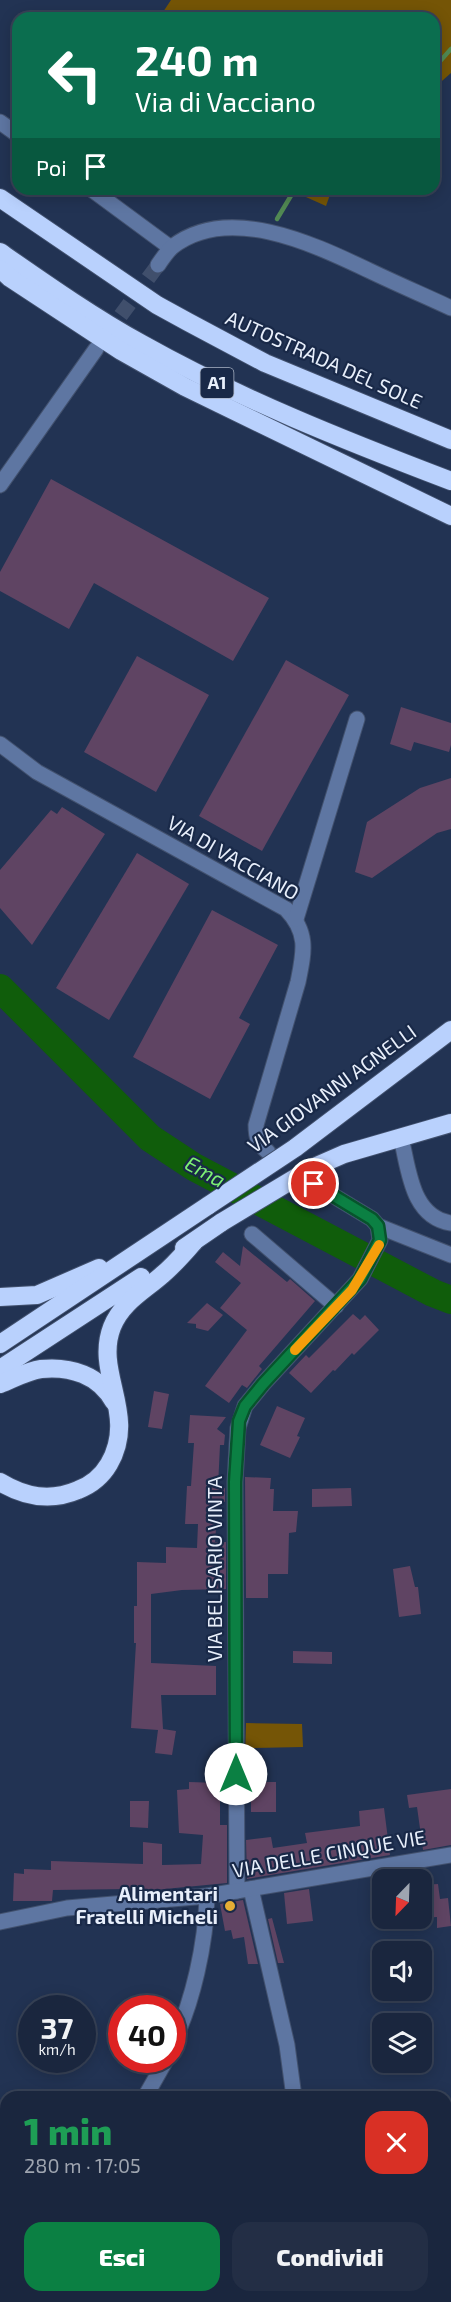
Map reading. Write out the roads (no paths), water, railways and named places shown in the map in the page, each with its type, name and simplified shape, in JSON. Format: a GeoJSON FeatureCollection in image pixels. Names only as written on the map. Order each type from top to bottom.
{"type":"FeatureCollection","features":[{"type":"Feature","properties":{"kind":"highway","name":"AUTOSTRADA DEL SOLE"},"geometry":{"type":"LineString","coordinates":[[0,198],[156,304],[188,322],[265,363],[451,440]]}},
{"type":"Feature","properties":{"kind":"highway","name":"A1"},"geometry":{"type":"LineString","coordinates":[[0,252],[68,299],[132,338],[213,382],[376,452],[451,481]]}},
{"type":"Feature","properties":{"kind":"highway"},"geometry":{"type":"LineString","coordinates":[[0,269],[10,278],[121,351],[185,387],[451,516]]}},
{"type":"Feature","properties":{"kind":"highway","name":"VIA GIOVANNI AGNELLI"},"geometry":{"type":"LineString","coordinates":[[0,1344],[295,1148],[451,1030]]}},
{"type":"Feature","properties":{"kind":"highway"},"geometry":{"type":"LineString","coordinates":[[0,1369],[222,1222],[313,1176],[344,1154],[451,1123]]}},
{"type":"Feature","properties":{"kind":"highway"},"geometry":{"type":"LineString","coordinates":[[0,1482],[15,1490],[46,1497],[69,1494],[83,1488],[106,1469],[117,1448],[120,1426],[107,1354],[112,1326],[132,1297],[163,1275],[194,1242]]}},
{"type":"Feature","properties":{"kind":"highway"},"geometry":{"type":"LineString","coordinates":[[0,1297],[38,1295],[149,1245]]}},
{"type":"Feature","properties":{"kind":"highway"},"geometry":{"type":"LineString","coordinates":[[0,1384],[39,1369],[67,1369],[90,1376],[101,1383],[119,1412]]}},
{"type":"Feature","properties":{"kind":"street"},"geometry":{"type":"LineString","coordinates":[[99,195],[171,248]]}},
{"type":"Feature","properties":{"kind":"street"},"geometry":{"type":"LineString","coordinates":[[158,265],[171,248],[196,234],[249,228],[317,246],[451,308]]}},
{"type":"Feature","properties":{"kind":"street"},"geometry":{"type":"LineString","coordinates":[[0,485],[96,349]]}},
{"type":"Feature","properties":{"kind":"street"},"geometry":{"type":"LineString","coordinates":[[296,919],[357,719]]}},
{"type":"Feature","properties":{"kind":"street","name":"VIA DI VACCIANO"},"geometry":{"type":"LineString","coordinates":[[0,744],[37,772],[286,909],[296,919],[302,935],[303,958],[256,1125],[256,1137],[259,1144],[268,1152]]}},
{"type":"Feature","properties":{"kind":"street"},"geometry":{"type":"LineString","coordinates":[[401,1138],[419,1203],[431,1215],[451,1223]]}},
{"type":"Feature","properties":{"kind":"street"},"geometry":{"type":"LineString","coordinates":[[313,1176],[378,1226],[451,1255]]}},
{"type":"Feature","properties":{"kind":"street","name":"VIA BELISARIO VINTA"},"geometry":{"type":"LineString","coordinates":[[293,2091],[287,2046],[244,1890],[235,1482],[238,1428],[245,1406],[256,1391],[360,1279],[375,1254],[380,1233],[378,1226]]}},
{"type":"Feature","properties":{"kind":"street"},"geometry":{"type":"LineString","coordinates":[[252,1234],[336,1306]]}},
{"type":"Feature","properties":{"kind":"street","name":"VIA DELLE CINQUE VIE"},"geometry":{"type":"LineString","coordinates":[[0,1922],[67,1908],[207,1896],[451,1855]]}},
{"type":"Feature","properties":{"kind":"street"},"geometry":{"type":"LineString","coordinates":[[186,2009],[207,1918],[207,1896]]}},
{"type":"Feature","properties":{"kind":"street"},"geometry":{"type":"LineString","coordinates":[[148,2091],[158,2073]]}},
{"type":"Feature","properties":{"kind":"waterway"},"geometry":{"type":"LineString","coordinates":[[440,61],[451,49]]}},
{"type":"Feature","properties":{"kind":"waterway"},"geometry":{"type":"LineString","coordinates":[[277,219],[291,195]]}},
{"type":"Feature","properties":{"kind":"waterway","name":"Ema"},"geometry":{"type":"LineString","coordinates":[[0,988],[150,1138],[194,1167],[433,1293],[451,1300]]}},
{"type":"Feature","properties":{"kind":"tunnel"},"geometry":{"type":"LineString","coordinates":[[107,334],[158,265]]}},
{"type":"Feature","properties":{"kind":"place","name":"Alimentari Fratelli Micheli"},"geometry":{"type":"Point","coordinates":[230,1906]}}]}
